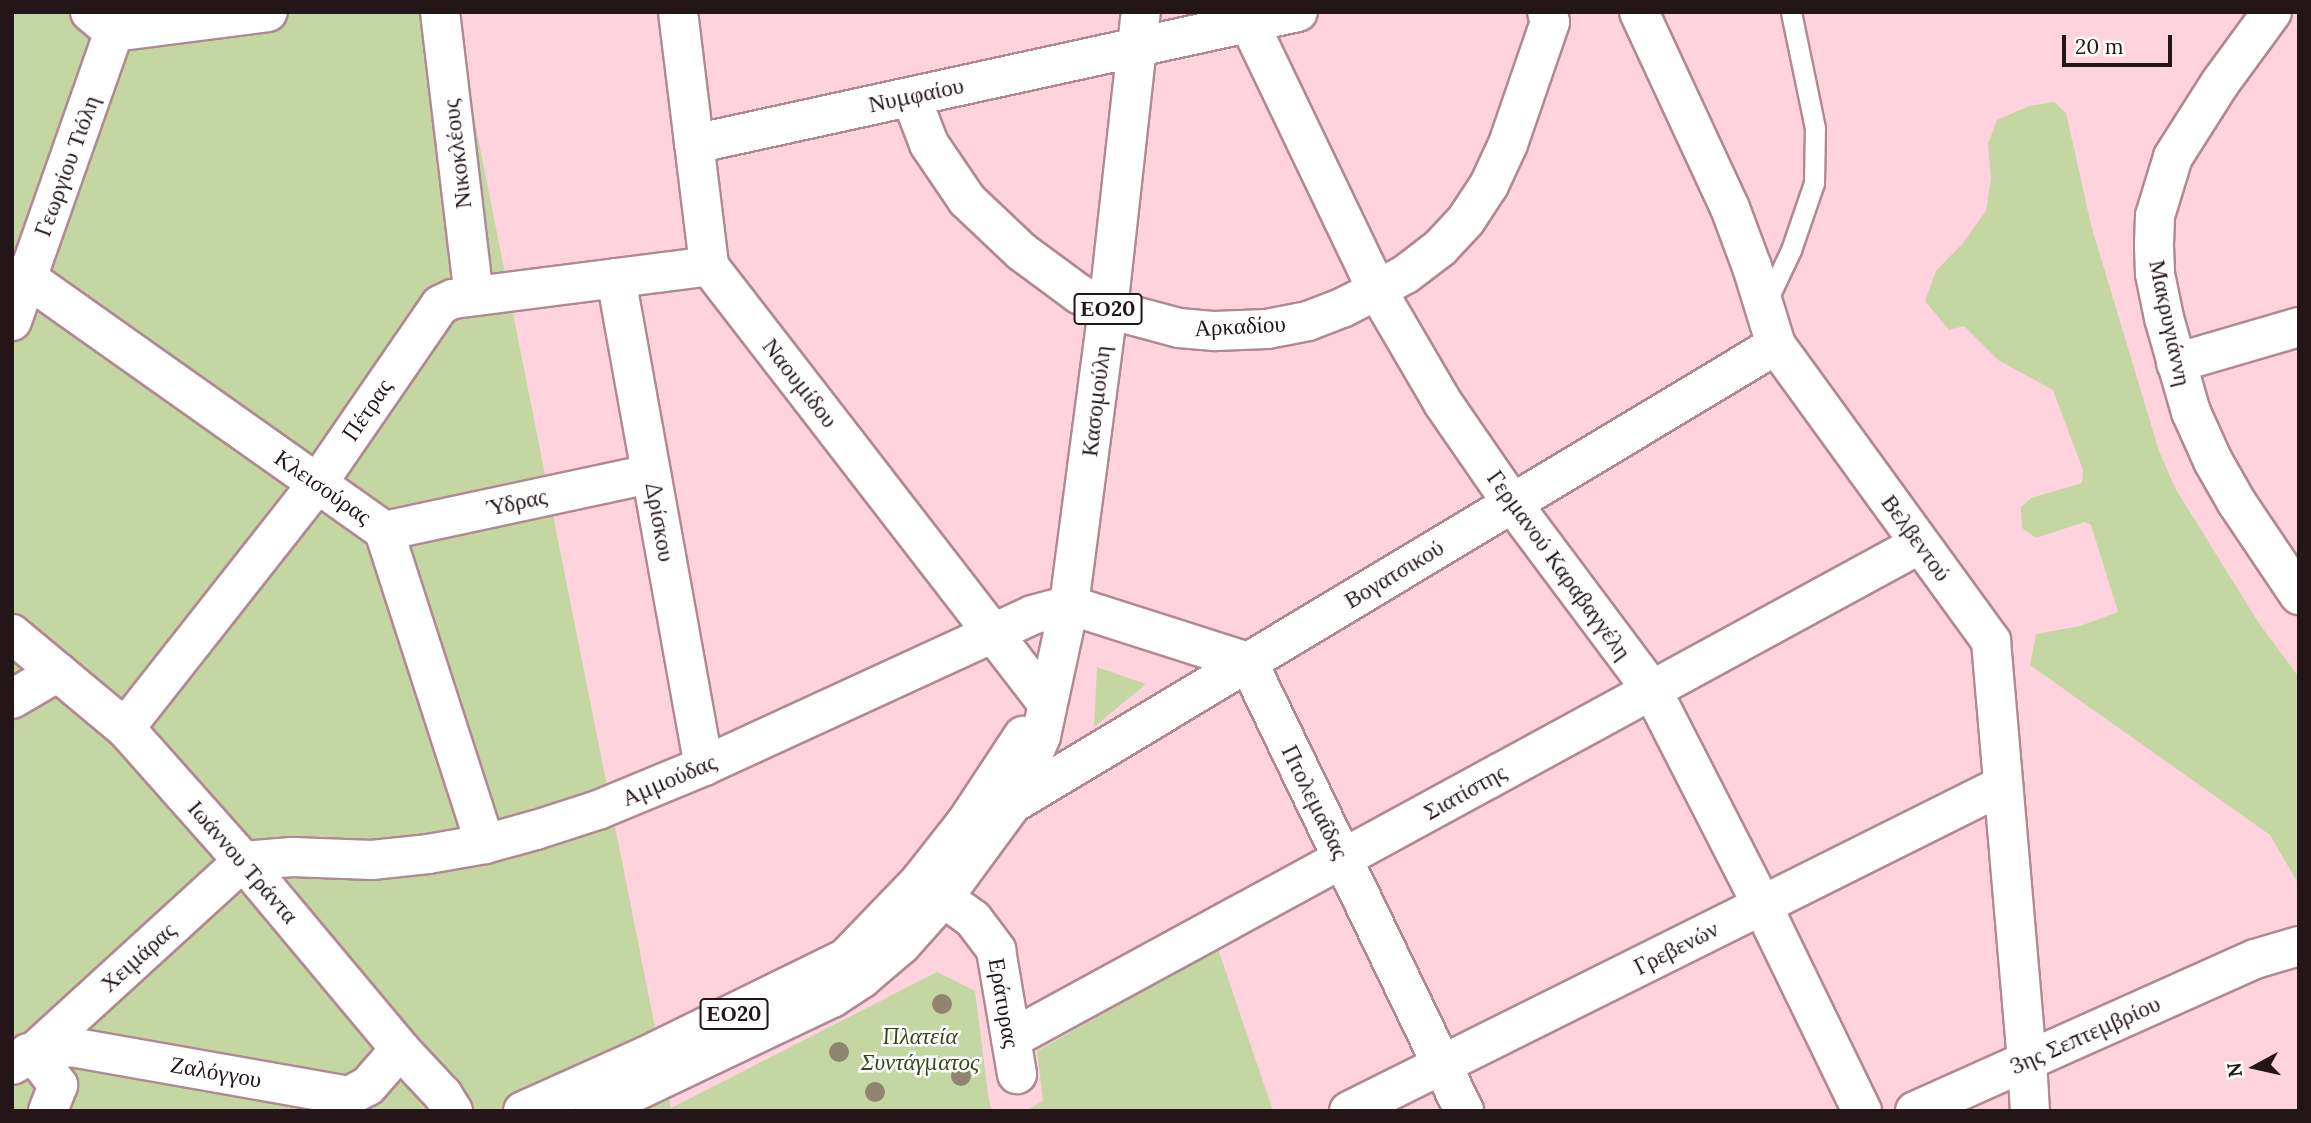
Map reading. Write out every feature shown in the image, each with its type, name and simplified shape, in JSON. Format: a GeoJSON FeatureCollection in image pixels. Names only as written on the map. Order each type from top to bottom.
{"type":"FeatureCollection","features":[{"type":"Feature","properties":{"kind":"street"},"geometry":{"type":"LineString","coordinates":[[109,19],[268,12]]}},
{"type":"Feature","properties":{"kind":"street","name":"Νικοκλέους"},"geometry":{"type":"LineString","coordinates":[[440,12],[474,296]]}},
{"type":"Feature","properties":{"kind":"street"},"geometry":{"type":"LineString","coordinates":[[678,12],[709,265]]}},
{"type":"Feature","properties":{"kind":"street","name":"Νυμφαίου"},"geometry":{"type":"LineString","coordinates":[[694,144],[911,97],[1140,30],[1249,23],[1298,12]]}},
{"type":"Feature","properties":{"kind":"street","name":"Βελβεντού"},"geometry":{"type":"LineString","coordinates":[[1639,12],[1730,208],[1776,345],[1991,641],[2031,1111]]}},
{"type":"Feature","properties":{"kind":"street","name":"Μακρυγιάννη"},"geometry":{"type":"LineString","coordinates":[[2272,12],[2186,133],[2162,187],[2155,216],[2155,274],[2176,363],[2191,412],[2213,461],[2299,595]]}},
{"type":"Feature","properties":{"kind":"street","name":"Αρκαδίου"},"geometry":{"type":"LineString","coordinates":[[911,97],[929,144],[967,200],[1040,266],[1079,294],[1108,309],[1179,328],[1215,331],[1268,329],[1308,321],[1377,290],[1406,274],[1440,248],[1466,220],[1489,185],[1508,144],[1549,17]]}},
{"type":"Feature","properties":{"kind":"street","name":"Γεωργίου Τιόλη"},"geometry":{"type":"LineString","coordinates":[[12,321],[20,276],[109,19]]}},
{"type":"Feature","properties":{"kind":"street","name":"Γερμανού Καραβαγγέλη"},"geometry":{"type":"LineString","coordinates":[[1249,23],[1377,290],[1443,403],[1511,503],[1652,690],[1762,905],[1862,1111]]}},
{"type":"Feature","properties":{"kind":"street","name":"Κασομούλη"},"geometry":{"type":"LineString","coordinates":[[523,1111],[646,1056],[836,964],[932,889],[1012,804],[1041,736],[1069,605],[1108,309],[1140,30]]}},
{"type":"Feature","properties":{"kind":"street","name":"Πέτρας"},"geometry":{"type":"LineString","coordinates":[[125,729],[317,484],[434,312],[453,299],[709,265]]}},
{"type":"Feature","properties":{"kind":"street","name":"Ναουμίδου"},"geometry":{"type":"LineString","coordinates":[[709,265],[1047,704]]}},
{"type":"Feature","properties":{"kind":"street","name":"Κλεισούρας"},"geometry":{"type":"LineString","coordinates":[[20,276],[384,531],[485,844]]}},
{"type":"Feature","properties":{"kind":"street","name":"Δρίσκου"},"geometry":{"type":"LineString","coordinates":[[616,278],[704,766]]}},
{"type":"Feature","properties":{"kind":"street"},"geometry":{"type":"LineString","coordinates":[[2176,363],[2299,327]]}},
{"type":"Feature","properties":{"kind":"street","name":"Βογατσικού"},"geometry":{"type":"LineString","coordinates":[[1012,804],[1776,345]]}},
{"type":"Feature","properties":{"kind":"street","name":"Ύδρας"},"geometry":{"type":"LineString","coordinates":[[384,531],[651,474]]}},
{"type":"Feature","properties":{"kind":"street","name":"Σιατίστης"},"geometry":{"type":"LineString","coordinates":[[1014,1056],[1342,858],[1920,544]]}},
{"type":"Feature","properties":{"kind":"street"},"geometry":{"type":"LineString","coordinates":[[1069,605],[1248,662]]}},
{"type":"Feature","properties":{"kind":"street","name":"Αμμούδας"},"geometry":{"type":"LineString","coordinates":[[243,860],[292,857],[372,860],[485,844],[598,810],[704,766],[1032,615],[1069,605]]}},
{"type":"Feature","properties":{"kind":"street","name":"Ιωάννου Τράντα"},"geometry":{"type":"LineString","coordinates":[[12,634],[125,729],[243,860],[400,1049],[443,1095],[453,1111]]}},
{"type":"Feature","properties":{"kind":"street","name":"Πτολεμαΐδας"},"geometry":{"type":"LineString","coordinates":[[1248,662],[1464,1111]]}},
{"type":"Feature","properties":{"kind":"street"},"geometry":{"type":"LineString","coordinates":[[12,699],[58,672]]}},
{"type":"Feature","properties":{"kind":"street","name":"Κασομούλη"},"geometry":{"type":"LineString","coordinates":[[594,1111],[832,998],[880,965],[932,889],[967,821],[1047,704]]}},
{"type":"Feature","properties":{"kind":"street","name":"Γρεβενών"},"geometry":{"type":"LineString","coordinates":[[1349,1111],[2003,785]]}},
{"type":"Feature","properties":{"kind":"street","name":"Χειμάρας"},"geometry":{"type":"LineString","coordinates":[[19,1058],[243,860]]}},
{"type":"Feature","properties":{"kind":"street","name":"Εράτυρας"},"geometry":{"type":"LineString","coordinates":[[932,889],[973,919],[996,950],[1014,1056]]}},
{"type":"Feature","properties":{"kind":"street","name":"3ης Σεπτεμβρίου"},"geometry":{"type":"LineString","coordinates":[[2255,959],[2299,928]]}},
{"type":"Feature","properties":{"kind":"street","name":"3ης Σεπτεμβρίου"},"geometry":{"type":"LineString","coordinates":[[1915,1111],[2255,959],[2299,946]]}},
{"type":"Feature","properties":{"kind":"street","name":"Ζαλόγγου"},"geometry":{"type":"LineString","coordinates":[[19,1058],[71,1047],[349,1096],[368,1086],[400,1049]]}},
{"type":"Feature","properties":{"kind":"street"},"geometry":{"type":"LineString","coordinates":[[19,1058],[58,1085],[48,1111]]}},
{"type":"Feature","properties":{"kind":"lane"},"geometry":{"type":"LineString","coordinates":[[1765,306],[1791,250],[1814,183],[1815,128],[1791,12]]}},
{"type":"Feature","properties":{"kind":"green space"},"geometry":{"type":"Polygon","coordinates":[[[12,12],[453,12],[671,1108],[937,972],[975,991],[988,1094],[991,1109],[994,1111],[12,1111],[12,12]]]}},
{"type":"Feature","properties":{"kind":"green space"},"geometry":{"type":"Polygon","coordinates":[[[2054,102],[2066,113],[2091,225],[2159,451],[2175,488],[2260,625],[2299,677],[2299,885],[2270,835],[2030,665],[2036,634],[2080,626],[2118,612],[2091,525],[2085,522],[2036,538],[2022,528],[2021,507],[2031,498],[2082,483],[2083,470],[2053,390],[1998,360],[1964,326],[1949,330],[1925,301],[1936,271],[1963,243],[1986,211],[1991,179],[1988,144],[1997,120],[2029,106],[2054,102]]]}},
{"type":"Feature","properties":{"kind":"green space"},"geometry":{"type":"Polygon","coordinates":[[[1097,667],[1146,684],[1094,727],[1097,667]]]}},
{"type":"Feature","properties":{"kind":"green space","name":"Πλατεία Συντάγματος"},"geometry":{"type":"Polygon","coordinates":[[[1218,949],[1273,1111],[1025,1111],[1043,1101],[1037,1051],[1218,949]]]}}]}
